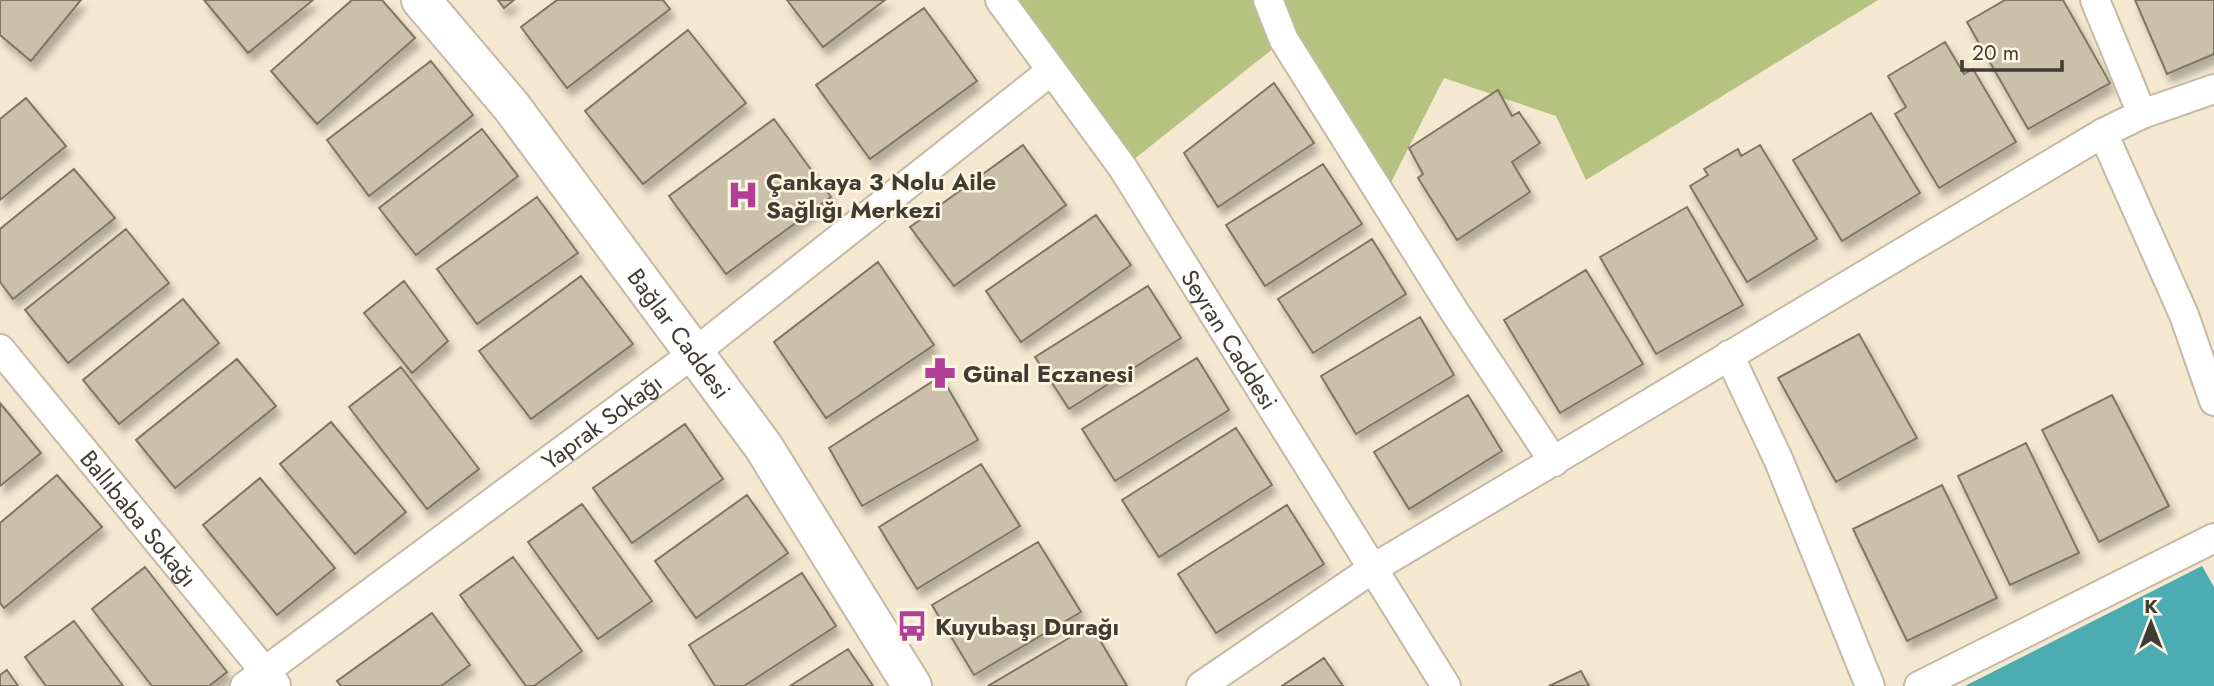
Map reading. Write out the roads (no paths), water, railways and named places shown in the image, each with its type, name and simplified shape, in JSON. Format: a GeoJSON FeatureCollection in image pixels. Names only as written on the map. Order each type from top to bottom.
{"type":"FeatureCollection","features":[{"type":"Feature","properties":{"kind":"main road","name":"Bağlar Caddesi"},"geometry":{"type":"LineString","coordinates":[[421,0],[511,106],[763,446],[912,686]]}},
{"type":"Feature","properties":{"kind":"street","name":"Seyran Caddesi"},"geometry":{"type":"LineString","coordinates":[[1000,0],[1123,168],[1446,686]]}},
{"type":"Feature","properties":{"kind":"street"},"geometry":{"type":"LineString","coordinates":[[1268,0],[1291,52],[1454,311],[1554,462]]}},
{"type":"Feature","properties":{"kind":"street"},"geometry":{"type":"LineString","coordinates":[[2095,0],[2142,114]]}},
{"type":"Feature","properties":{"kind":"street","name":"Yaprak Sokağı"},"geometry":{"type":"LineString","coordinates":[[262,681],[694,353],[1051,71]]}},
{"type":"Feature","properties":{"kind":"street"},"geometry":{"type":"LineString","coordinates":[[1201,686],[1372,569],[2103,133],[2142,114],[2214,89]]}},
{"type":"Feature","properties":{"kind":"street"},"geometry":{"type":"LineString","coordinates":[[2103,133],[2184,315],[2214,401]]}},
{"type":"Feature","properties":{"kind":"street","name":"Ballıbaba Sokağı"},"geometry":{"type":"LineString","coordinates":[[0,349],[262,681]]}},
{"type":"Feature","properties":{"kind":"street"},"geometry":{"type":"LineString","coordinates":[[1730,355],[1779,461],[1870,686]]}},
{"type":"Feature","properties":{"kind":"street"},"geometry":{"type":"LineString","coordinates":[[1919,686],[2214,538]]}},
{"type":"Feature","properties":{"kind":"water"},"geometry":{"type":"Polygon","coordinates":[[[2202,566],[2214,587],[2214,686],[1965,686],[2202,566]]]}},
{"type":"Feature","properties":{"kind":"place","name":"Çankaya 3 Nolu Aile Sağlığı Merkezi"},"geometry":{"type":"Point","coordinates":[743,195]}},
{"type":"Feature","properties":{"kind":"place","name":"Günal Eczanesi"},"geometry":{"type":"Point","coordinates":[940,373]}},
{"type":"Feature","properties":{"kind":"place","name":"Kuyubaşı Durağı"},"geometry":{"type":"Point","coordinates":[912,626]}}]}
